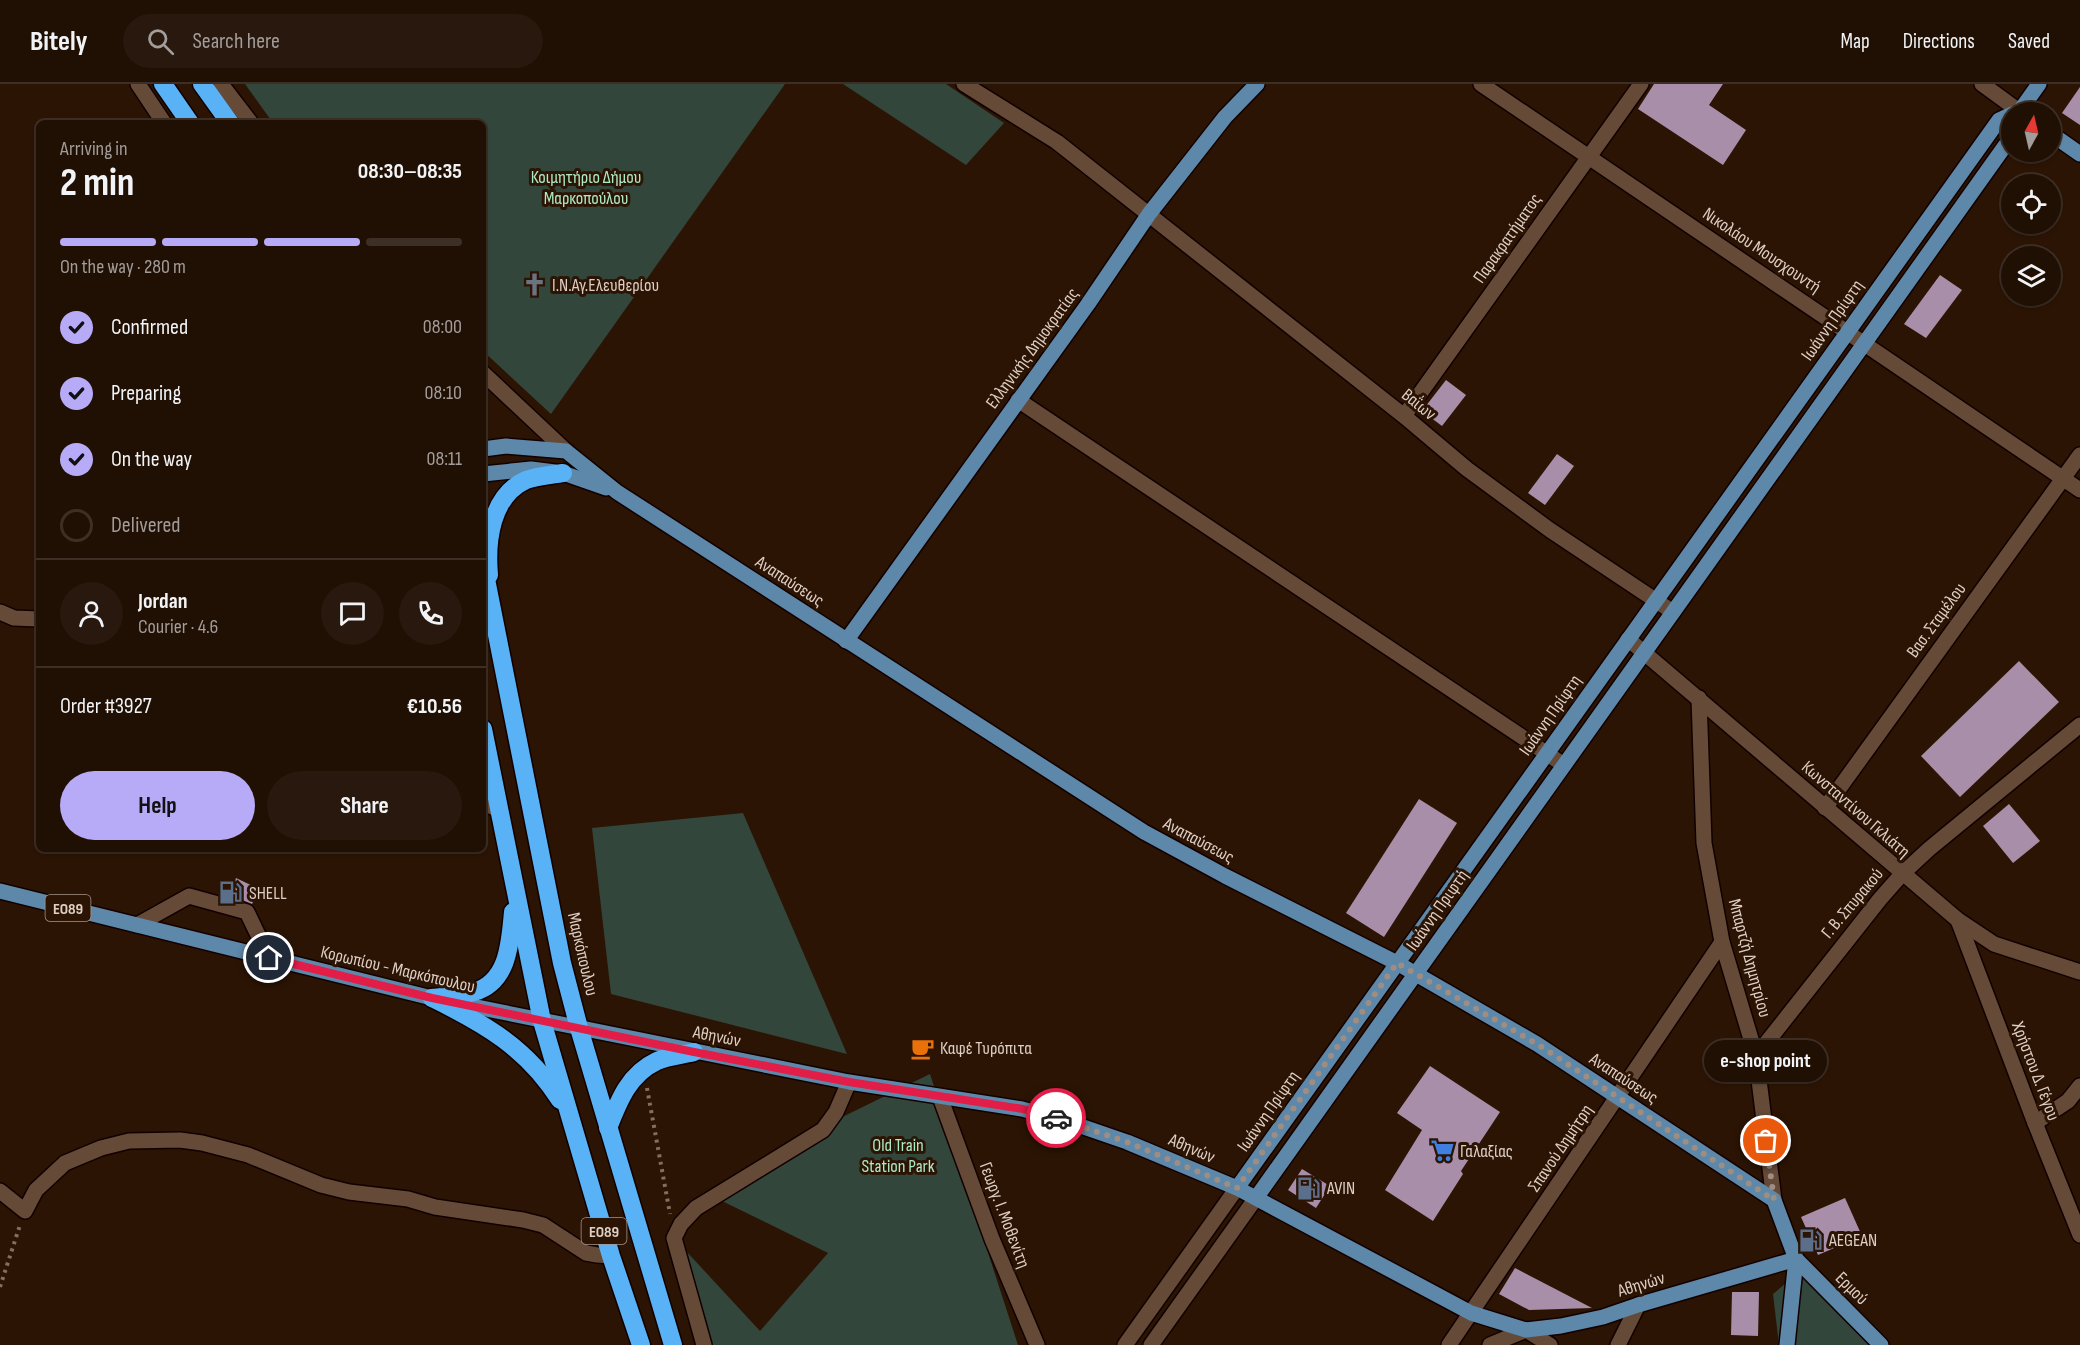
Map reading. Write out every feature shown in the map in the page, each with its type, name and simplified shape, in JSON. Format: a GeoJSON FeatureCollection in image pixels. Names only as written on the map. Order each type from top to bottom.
{"type":"FeatureCollection","features":[{"type":"Feature","properties":{"kind":"highway"},"geometry":{"type":"LineString","coordinates":[[163,84],[188,120]]}},
{"type":"Feature","properties":{"kind":"highway"},"geometry":{"type":"LineString","coordinates":[[202,84],[229,120]]}},
{"type":"Feature","properties":{"kind":"highway"},"geometry":{"type":"LineString","coordinates":[[491,601],[487,556],[493,520],[503,498],[512,488],[528,479],[563,472]]}},
{"type":"Feature","properties":{"kind":"highway","name":"Μαρκόπουλου"},"geometry":{"type":"LineString","coordinates":[[486,578],[562,963],[608,1128],[673,1345]]}},
{"type":"Feature","properties":{"kind":"highway"},"geometry":{"type":"LineString","coordinates":[[486,758],[491,806],[515,891],[542,1021]]}},
{"type":"Feature","properties":{"kind":"highway"},"geometry":{"type":"LineString","coordinates":[[432,998],[474,992],[490,985],[499,976],[509,947],[515,891]]}},
{"type":"Feature","properties":{"kind":"highway","name":"ΕΟ89"},"geometry":{"type":"LineString","coordinates":[[432,998],[475,1019],[518,1049],[551,1086],[571,1116]]}},
{"type":"Feature","properties":{"kind":"highway","name":"ΕΟ89"},"geometry":{"type":"LineString","coordinates":[[542,1021],[611,1256],[641,1345]]}},
{"type":"Feature","properties":{"kind":"highway"},"geometry":{"type":"LineString","coordinates":[[608,1128],[623,1091],[634,1077],[658,1061],[694,1052]]}},
{"type":"Feature","properties":{"kind":"main road","name":"Ελληνικής Δημοκρατίας"},"geometry":{"type":"LineString","coordinates":[[846,641],[1088,304],[1149,214],[1226,117],[1257,84]]}},
{"type":"Feature","properties":{"kind":"main road","name":"Ιωάννη Πρίφτη"},"geometry":{"type":"LineString","coordinates":[[2025,102],[2039,84]]}},
{"type":"Feature","properties":{"kind":"main road","name":"Ιωάννη Πρίφτη"},"geometry":{"type":"LineString","coordinates":[[1237,1188],[2001,119]]}},
{"type":"Feature","properties":{"kind":"main road"},"geometry":{"type":"LineString","coordinates":[[2061,141],[2080,154]]}},
{"type":"Feature","properties":{"kind":"main road"},"geometry":{"type":"LineString","coordinates":[[1564,765],[2001,151]]}},
{"type":"Feature","properties":{"kind":"main road"},"geometry":{"type":"LineString","coordinates":[[486,449],[506,446],[566,451]]}},
{"type":"Feature","properties":{"kind":"main road","name":"Αναπαύσεως"},"geometry":{"type":"LineString","coordinates":[[566,451],[617,492],[1144,832],[1416,973],[1537,1044],[1774,1200]]}},
{"type":"Feature","properties":{"kind":"main road","name":"Αναπαύσεως"},"geometry":{"type":"LineString","coordinates":[[486,474],[531,469],[563,472],[617,492]]}},
{"type":"Feature","properties":{"kind":"main road","name":"Ιωάννη Πριφτή"},"geometry":{"type":"LineString","coordinates":[[1416,973],[1564,765]]}},
{"type":"Feature","properties":{"kind":"main road","name":"Κορωπίου - Μαρκόπουλου"},"geometry":{"type":"LineString","coordinates":[[0,891],[432,998],[579,1028]]}},
{"type":"Feature","properties":{"kind":"main road"},"geometry":{"type":"LineString","coordinates":[[1256,1198],[1416,973]]}},
{"type":"Feature","properties":{"kind":"main road","name":"Αθηνών"},"geometry":{"type":"LineString","coordinates":[[579,1028],[849,1082],[1023,1109],[1066,1121],[1155,1153],[1237,1188],[1471,1313],[1526,1330],[1584,1322],[1796,1259]]}},
{"type":"Feature","properties":{"kind":"main road","name":"Μπαρτζή Δημητρίου"},"geometry":{"type":"LineString","coordinates":[[1774,1200],[1796,1259]]}},
{"type":"Feature","properties":{"kind":"main road"},"geometry":{"type":"LineString","coordinates":[[1787,1345],[1796,1259]]}},
{"type":"Feature","properties":{"kind":"main road","name":"Ερμού"},"geometry":{"type":"LineString","coordinates":[[1796,1259],[1881,1345]]}},
{"type":"Feature","properties":{"kind":"street"},"geometry":{"type":"LineString","coordinates":[[138,84],[162,120]]}},
{"type":"Feature","properties":{"kind":"street"},"geometry":{"type":"LineString","coordinates":[[221,84],[249,120]]}},
{"type":"Feature","properties":{"kind":"street","name":"Βαΐων"},"geometry":{"type":"LineString","coordinates":[[964,84],[1057,142],[1404,416],[1467,469],[1550,530],[1673,612]]}},
{"type":"Feature","properties":{"kind":"street","name":"Νικολάου Μουσχουντή"},"geometry":{"type":"LineString","coordinates":[[1481,84],[2080,490]]}},
{"type":"Feature","properties":{"kind":"street","name":"Παρακρατήματος"},"geometry":{"type":"LineString","coordinates":[[1404,416],[1641,84]]}},
{"type":"Feature","properties":{"kind":"street"},"geometry":{"type":"LineString","coordinates":[[1982,84],[2004,102]]}},
{"type":"Feature","properties":{"kind":"street"},"geometry":{"type":"LineString","coordinates":[[486,376],[566,451]]}},
{"type":"Feature","properties":{"kind":"street"},"geometry":{"type":"LineString","coordinates":[[1018,400],[1564,765]]}},
{"type":"Feature","properties":{"kind":"street","name":"Βασ. Σταμέλου"},"geometry":{"type":"LineString","coordinates":[[1825,808],[2080,455]]}},
{"type":"Feature","properties":{"kind":"street"},"geometry":{"type":"LineString","coordinates":[[0,612],[14,618],[36,619]]}},
{"type":"Feature","properties":{"kind":"street","name":"Κωνσταντίνου Γκλιάτη"},"geometry":{"type":"LineString","coordinates":[[1628,639],[1902,874],[1984,940],[2080,972]]}},
{"type":"Feature","properties":{"kind":"street","name":"Μπαρτζή Δημητρίου"},"geometry":{"type":"LineString","coordinates":[[1699,698],[1704,843],[1722,942],[1756,1056],[1774,1200]]}},
{"type":"Feature","properties":{"kind":"street","name":"Γ. Β. Σπυρακού"},"geometry":{"type":"LineString","coordinates":[[1756,1056],[1902,874],[1929,849],[2080,725]]}},
{"type":"Feature","properties":{"kind":"street"},"geometry":{"type":"LineString","coordinates":[[137,925],[189,896],[247,912],[269,958]]}},
{"type":"Feature","properties":{"kind":"street","name":"Χρήστου Δ. Γέγου"},"geometry":{"type":"LineString","coordinates":[[1958,920],[2035,1124],[2080,1235]]}},
{"type":"Feature","properties":{"kind":"street","name":"Σπανού Δημήτρη"},"geometry":{"type":"LineString","coordinates":[[1449,1345],[1722,942]]}},
{"type":"Feature","properties":{"kind":"street"},"geometry":{"type":"LineString","coordinates":[[704,1345],[674,1238],[681,1224],[696,1208],[823,1130],[836,1112],[849,1082]]}},
{"type":"Feature","properties":{"kind":"street"},"geometry":{"type":"LineString","coordinates":[[2035,1124],[2068,1101],[2080,1086]]}},
{"type":"Feature","properties":{"kind":"street","name":"Γεωργ. Ι. Μοθενίτη"},"geometry":{"type":"LineString","coordinates":[[940,1097],[993,1239],[1037,1345]]}},
{"type":"Feature","properties":{"kind":"street"},"geometry":{"type":"LineString","coordinates":[[0,1191],[25,1211],[36,1190],[65,1163],[101,1148],[129,1141],[180,1140],[202,1143],[248,1155],[321,1185],[349,1192],[408,1199],[435,1207],[543,1225],[586,1252],[611,1256]]}},
{"type":"Feature","properties":{"kind":"street","name":"Ιωάννη Πρίφτη"},"geometry":{"type":"LineString","coordinates":[[1125,1345],[1237,1188]]}},
{"type":"Feature","properties":{"kind":"street"},"geometry":{"type":"LineString","coordinates":[[1151,1345],[1256,1198]]}},
{"type":"Feature","properties":{"kind":"street"},"geometry":{"type":"LineString","coordinates":[[1618,1345],[1638,1305]]}},
{"type":"Feature","properties":{"kind":"street"},"geometry":{"type":"LineString","coordinates":[[1490,1345],[1526,1330],[1550,1345]]}},
{"type":"Feature","properties":{"kind":"path"},"geometry":{"type":"LineString","coordinates":[[644,1070],[674,1238]]}},
{"type":"Feature","properties":{"kind":"path"},"geometry":{"type":"LineString","coordinates":[[0,1287],[25,1211]]}},
{"type":"Feature","properties":{"kind":"green space","name":"Κοιμητήριο Δήμου Μαρκοπούλου"},"geometry":{"type":"Polygon","coordinates":[[[245,84],[785,84],[551,414],[486,354],[486,120],[271,120],[245,84]]]}},
{"type":"Feature","properties":{"kind":"green space"},"geometry":{"type":"Polygon","coordinates":[[[843,84],[946,84],[1004,123],[966,165],[843,84]]]}},
{"type":"Feature","properties":{"kind":"green space"},"geometry":{"type":"Polygon","coordinates":[[[743,813],[847,1054],[611,994],[592,828],[743,813]]]}},
{"type":"Feature","properties":{"kind":"green space","name":"Old Train Station Park"},"geometry":{"type":"Polygon","coordinates":[[[930,1074],[1018,1345],[707,1345],[674,1238],[760,1331],[828,1253],[722,1201],[828,1124],[930,1074]]]}},
{"type":"Feature","properties":{"kind":"green space"},"geometry":{"type":"Polygon","coordinates":[[[1804,1268],[1881,1345],[1779,1345],[1773,1294],[1804,1268]]]}},
{"type":"Feature","properties":{"kind":"building"},"geometry":{"type":"Polygon","coordinates":[[[1654,84],[1723,84],[1709,105],[1746,130],[1723,165],[1638,109],[1654,84]]]}},
{"type":"Feature","properties":{"kind":"building"},"geometry":{"type":"Polygon","coordinates":[[[2080,87],[2080,125],[2062,113],[2080,87]]]}},
{"type":"Feature","properties":{"kind":"building"},"geometry":{"type":"Polygon","coordinates":[[[1940,275],[1962,290],[1926,338],[1904,324],[1940,275]]]}},
{"type":"Feature","properties":{"kind":"building"},"geometry":{"type":"Polygon","coordinates":[[[1446,380],[1466,395],[1442,426],[1422,411],[1446,380]]]}},
{"type":"Feature","properties":{"kind":"building"},"geometry":{"type":"Polygon","coordinates":[[[1557,454],[1574,466],[1545,505],[1528,493],[1557,454]]]}},
{"type":"Feature","properties":{"kind":"building"},"geometry":{"type":"Polygon","coordinates":[[[2019,661],[2059,702],[1960,797],[1921,756],[2019,661]]]}},
{"type":"Feature","properties":{"kind":"building"},"geometry":{"type":"Polygon","coordinates":[[[1419,799],[1457,823],[1384,937],[1346,913],[1419,799]]]}},
{"type":"Feature","properties":{"kind":"building"},"geometry":{"type":"Polygon","coordinates":[[[2009,804],[2040,841],[2013,863],[1983,826],[2009,804]]]}},
{"type":"Feature","properties":{"kind":"building"},"geometry":{"type":"Polygon","coordinates":[[[236,878],[259,889],[252,904],[228,894],[236,878]]]}},
{"type":"Feature","properties":{"kind":"building","name":"Γαλαξίας"},"geometry":{"type":"Polygon","coordinates":[[[1430,1066],[1500,1112],[1461,1171],[1463,1174],[1433,1221],[1385,1190],[1422,1130],[1397,1113],[1430,1066]]]}},
{"type":"Feature","properties":{"kind":"building","name":"AVIN"},"geometry":{"type":"Polygon","coordinates":[[[1302,1169],[1330,1186],[1316,1208],[1288,1190],[1302,1169]]]}},
{"type":"Feature","properties":{"kind":"building"},"geometry":{"type":"Polygon","coordinates":[[[1845,1198],[1862,1236],[1818,1255],[1801,1217],[1845,1198]]]}},
{"type":"Feature","properties":{"kind":"building"},"geometry":{"type":"Polygon","coordinates":[[[1515,1268],[1592,1308],[1529,1310],[1499,1294],[1515,1268]]]}},
{"type":"Feature","properties":{"kind":"building"},"geometry":{"type":"Polygon","coordinates":[[[1732,1292],[1759,1292],[1758,1336],[1731,1335],[1732,1292]]]}},
{"type":"Feature","properties":{"kind":"way so far"},"geometry":{"type":"LineString","coordinates":[[1056,1118],[1127,1142],[1237,1188],[1397,963],[1537,1044],[1774,1200],[1766,1141]]}},
{"type":"Feature","properties":{"kind":"place","name":"Ι.Ν.Αγ.Ελευθερίου"},"geometry":{"type":"Point","coordinates":[534,285]}},
{"type":"Feature","properties":{"kind":"place","name":"SHELL"},"geometry":{"type":"Point","coordinates":[231,893]}},
{"type":"Feature","properties":{"kind":"place","name":"Καφέ Τυρóπιτα"},"geometry":{"type":"Point","coordinates":[922,1048]}},
{"type":"Feature","properties":{"kind":"place","name":"e-shop point"},"geometry":{"type":"Point","coordinates":[1766,1141]}},
{"type":"Feature","properties":{"kind":"place","name":"Γαλαξίας"},"geometry":{"type":"Point","coordinates":[1442,1151]}},
{"type":"Feature","properties":{"kind":"place","name":"AVIN"},"geometry":{"type":"Point","coordinates":[1309,1188]}},
{"type":"Feature","properties":{"kind":"place","name":"AEGEAN"},"geometry":{"type":"Point","coordinates":[1811,1240]}},
{"type":"Feature","properties":{"kind":"route"},"geometry":{"type":"LineString","coordinates":[[269,958],[432,998],[694,1052],[849,1082],[1023,1109],[1056,1118]]}}]}
